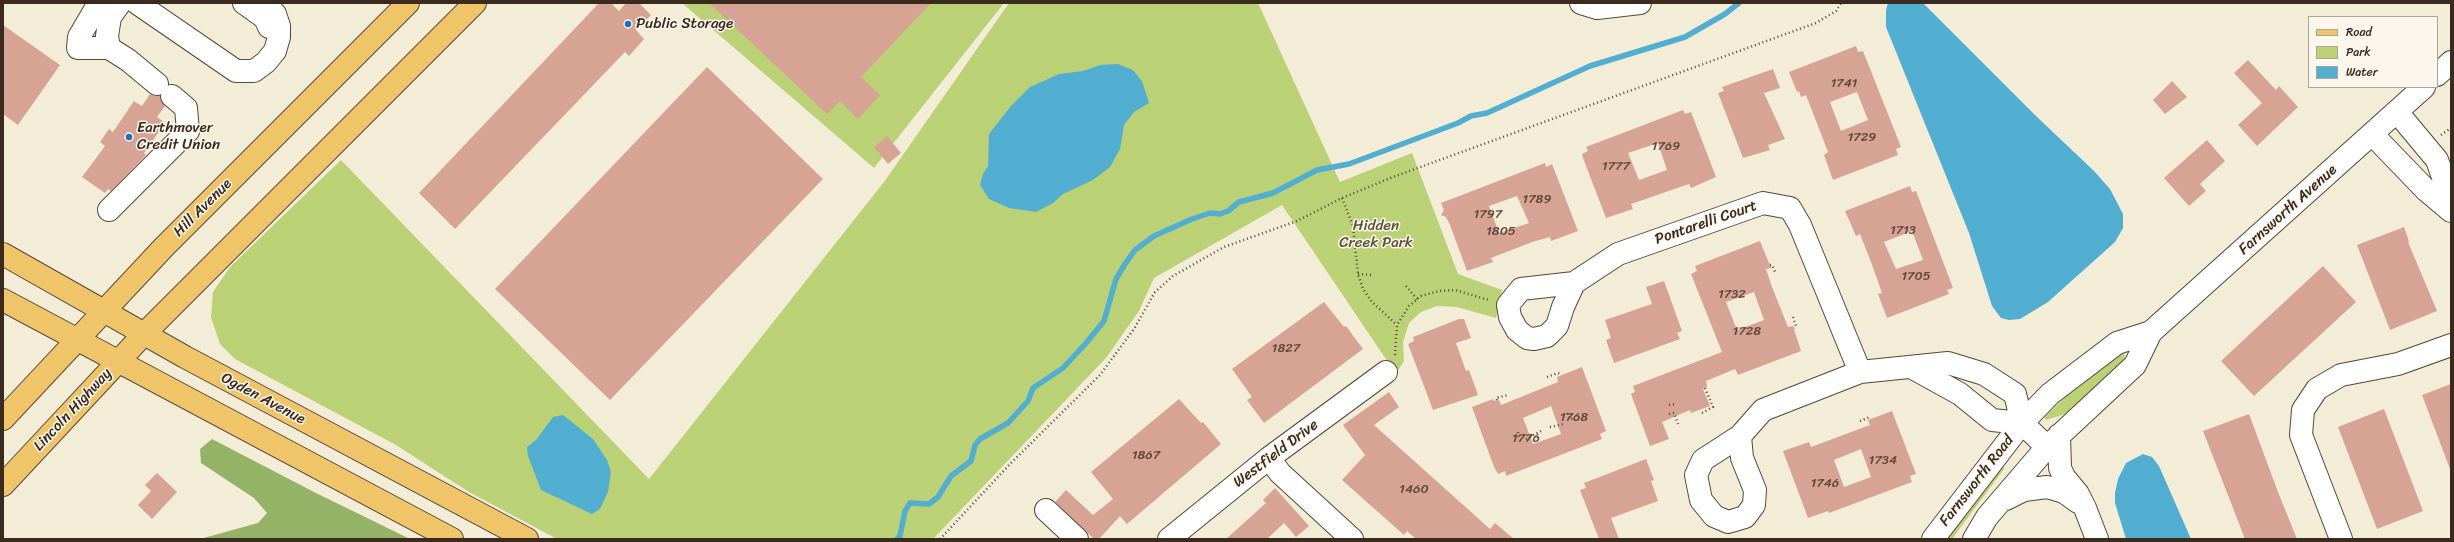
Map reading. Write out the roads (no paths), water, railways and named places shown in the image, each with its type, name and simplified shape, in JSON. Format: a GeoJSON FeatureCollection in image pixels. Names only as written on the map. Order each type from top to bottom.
{"type":"FeatureCollection","features":[{"type":"Feature","properties":{"kind":"main road","name":"Hill Avenue"},"geometry":{"type":"LineString","coordinates":[[3,419],[104,309],[408,3]]}},
{"type":"Feature","properties":{"kind":"main road"},"geometry":{"type":"LineString","coordinates":[[440,38],[454,3]]}},
{"type":"Feature","properties":{"kind":"main road"},"geometry":{"type":"LineString","coordinates":[[143,335],[475,3]]}},
{"type":"Feature","properties":{"kind":"main road","name":"Ogden Avenue"},"geometry":{"type":"LineString","coordinates":[[3,254],[104,309],[143,335],[527,539]]}},
{"type":"Feature","properties":{"kind":"main road"},"geometry":{"type":"LineString","coordinates":[[3,300],[452,539]]}},
{"type":"Feature","properties":{"kind":"main road","name":"Lincoln Highway"},"geometry":{"type":"LineString","coordinates":[[3,485],[143,335]]}},
{"type":"Feature","properties":{"kind":"street"},"geometry":{"type":"LineString","coordinates":[[99,3],[79,37],[78,48],[109,48],[128,60],[186,108],[188,131],[109,210]]}},
{"type":"Feature","properties":{"kind":"street"},"geometry":{"type":"LineString","coordinates":[[109,48],[107,36],[110,17],[120,3]]}},
{"type":"Feature","properties":{"kind":"street"},"geometry":{"type":"LineString","coordinates":[[137,3],[236,71],[254,71],[266,62],[274,51],[280,37],[279,26],[275,14],[264,3]]}},
{"type":"Feature","properties":{"kind":"street"},"geometry":{"type":"LineString","coordinates":[[213,56],[240,62],[253,60],[269,39],[269,26],[265,18],[244,3]]}},
{"type":"Feature","properties":{"kind":"street"},"geometry":{"type":"LineString","coordinates":[[1581,3],[1597,8],[1640,3]]}},
{"type":"Feature","properties":{"kind":"street"},"geometry":{"type":"LineString","coordinates":[[2438,74],[2451,62]]}},
{"type":"Feature","properties":{"kind":"street","name":"Farnsworth Avenue"},"geometry":{"type":"LineString","coordinates":[[2022,423],[2050,394],[2117,344],[2150,332],[2423,88]]}},
{"type":"Feature","properties":{"kind":"street"},"geometry":{"type":"LineString","coordinates":[[2397,112],[2437,160],[2451,200]]}},
{"type":"Feature","properties":{"kind":"street"},"geometry":{"type":"LineString","coordinates":[[2372,134],[2426,190],[2451,211]]}},
{"type":"Feature","properties":{"kind":"street","name":"Pontarelli Court"},"geometry":{"type":"LineString","coordinates":[[1574,283],[1618,254],[1673,234],[1764,203],[1790,208],[1800,225],[1860,372]]}},
{"type":"Feature","properties":{"kind":"street","name":"Farnsworth Avenue"},"geometry":{"type":"LineString","coordinates":[[2053,441],[2135,364],[2150,332]]}},
{"type":"Feature","properties":{"kind":"street"},"geometry":{"type":"LineString","coordinates":[[2341,539],[2301,435],[2303,410],[2318,389],[2341,375],[2398,364],[2451,345]]}},
{"type":"Feature","properties":{"kind":"street"},"geometry":{"type":"LineString","coordinates":[[1740,436],[1763,410],[1860,372],[1913,368],[1948,363],[1984,374],[2015,394],[2022,423]]}},
{"type":"Feature","properties":{"kind":"street"},"geometry":{"type":"LineString","coordinates":[[1913,368],[1960,394],[1992,420],[2022,423],[2053,441],[2064,477],[2078,494],[2086,508],[2097,539]]}},
{"type":"Feature","properties":{"kind":"street","name":"Westfield Drive"},"geometry":{"type":"LineString","coordinates":[[1169,539],[1269,458],[1386,372]]}},
{"type":"Feature","properties":{"kind":"street","name":"Farnsworth Road"},"geometry":{"type":"LineString","coordinates":[[1933,539],[2022,423]]}},
{"type":"Feature","properties":{"kind":"street","name":"Farnsworth Road"},"geometry":{"type":"LineString","coordinates":[[1974,539],[2000,502],[2053,441]]}},
{"type":"Feature","properties":{"kind":"street"},"geometry":{"type":"LineString","coordinates":[[1269,458],[1284,476],[1352,539]]}},
{"type":"Feature","properties":{"kind":"street"},"geometry":{"type":"LineString","coordinates":[[2000,502],[2024,490],[2046,487],[2064,492],[2086,508]]}},
{"type":"Feature","properties":{"kind":"street"},"geometry":{"type":"LineString","coordinates":[[1046,510],[1077,539]]}},
{"type":"Feature","properties":{"kind":"water"},"geometry":{"type":"Polygon","coordinates":[[[1888,3],[1923,3],[2036,116],[2094,171],[2110,189],[2123,214],[2123,228],[2115,242],[2048,302],[2020,319],[2009,320],[2001,318],[1992,306],[1969,233],[1886,27],[1886,10],[1888,3]]]}},
{"type":"Feature","properties":{"kind":"water"},"geometry":{"type":"Polygon","coordinates":[[[1118,64],[1133,70],[1142,81],[1149,103],[1134,112],[1124,125],[1120,149],[1110,167],[1093,180],[1063,194],[1053,203],[1036,212],[1009,208],[989,199],[980,185],[983,174],[988,166],[989,134],[1011,106],[1030,87],[1059,74],[1083,71],[1100,65],[1118,64]]]}},
{"type":"Feature","properties":{"kind":"water"},"geometry":{"type":"Polygon","coordinates":[[[563,415],[593,439],[607,460],[611,472],[608,492],[600,509],[592,514],[541,490],[528,456],[527,447],[536,440],[553,417],[563,415]]]}},
{"type":"Feature","properties":{"kind":"water"},"geometry":{"type":"Polygon","coordinates":[[[2143,454],[2152,457],[2159,466],[2191,539],[2126,539],[2115,503],[2115,493],[2118,479],[2126,463],[2143,454]]]}},
{"type":"Feature","properties":{"kind":"waterway"},"geometry":{"type":"LineString","coordinates":[[897,539],[900,536],[905,511],[910,503],[929,504],[938,497],[951,476],[971,461],[975,445],[980,439],[1008,423],[1028,401],[1033,388],[1063,368],[1087,342],[1104,321],[1116,279],[1125,264],[1135,250],[1154,236],[1192,219],[1210,213],[1220,214],[1228,211],[1239,202],[1273,193],[1317,170],[1349,164],[1458,123],[1471,116],[1487,113],[1590,66],[1685,37],[1725,14],[1739,3]]}},
{"type":"Feature","properties":{"kind":"place","name":"Public Storage"},"geometry":{"type":"Point","coordinates":[628,24]}},
{"type":"Feature","properties":{"kind":"place","name":"Earthmover Credit Union"},"geometry":{"type":"Point","coordinates":[129,137]}},
{"type":"Feature","properties":{"kind":"park label","name":"Hidden Creek Park"},"geometry":{"type":"Point","coordinates":[1376,234]}}]}
